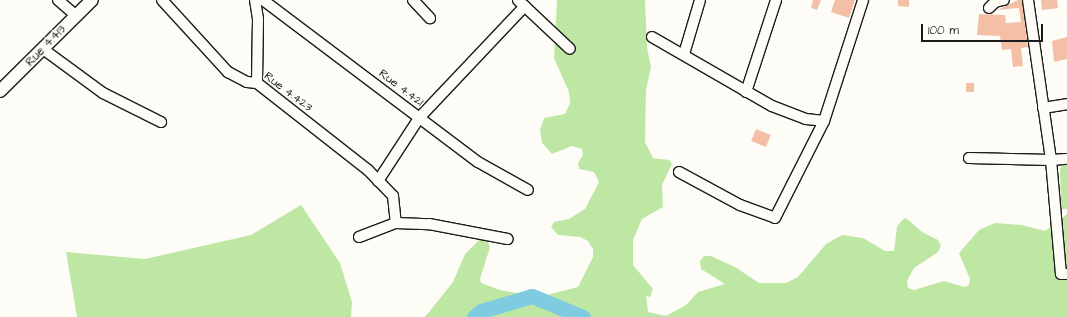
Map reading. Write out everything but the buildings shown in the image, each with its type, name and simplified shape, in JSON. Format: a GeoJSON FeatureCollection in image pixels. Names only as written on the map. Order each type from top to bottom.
{"type":"FeatureCollection","features":[{"type":"Feature","properties":{"kind":"street"},"geometry":{"type":"LineString","coordinates":[[58,0],[75,15]]}},
{"type":"Feature","properties":{"kind":"street","name":"Rue 4.413"},"geometry":{"type":"LineString","coordinates":[[0,91],[75,15],[92,0]]}},
{"type":"Feature","properties":{"kind":"street","name":"Rue 4.423"},"geometry":{"type":"LineString","coordinates":[[162,0],[228,72],[247,82],[257,82],[368,170],[393,196],[396,223]]}},
{"type":"Feature","properties":{"kind":"street"},"geometry":{"type":"LineString","coordinates":[[255,0],[258,19],[257,82]]}},
{"type":"Feature","properties":{"kind":"street","name":"Rue 4.421"},"geometry":{"type":"LineString","coordinates":[[263,0],[478,162],[528,190]]}},
{"type":"Feature","properties":{"kind":"street"},"geometry":{"type":"LineString","coordinates":[[412,0],[430,18]]}},
{"type":"Feature","properties":{"kind":"street"},"geometry":{"type":"LineString","coordinates":[[684,54],[700,0]]}},
{"type":"Feature","properties":{"kind":"street"},"geometry":{"type":"LineString","coordinates":[[746,92],[776,0]]}},
{"type":"Feature","properties":{"kind":"street"},"geometry":{"type":"LineString","coordinates":[[679,172],[740,205],[775,218],[824,121],[863,0]]}},
{"type":"Feature","properties":{"kind":"street"},"geometry":{"type":"LineString","coordinates":[[990,8],[996,2],[1004,0]]}},
{"type":"Feature","properties":{"kind":"street"},"geometry":{"type":"LineString","coordinates":[[1028,0],[1051,160],[1061,274],[1067,274]]}},
{"type":"Feature","properties":{"kind":"street"},"geometry":{"type":"LineString","coordinates":[[378,181],[419,118],[521,3],[570,49]]}},
{"type":"Feature","properties":{"kind":"street"},"geometry":{"type":"LineString","coordinates":[[652,37],[684,54],[746,92],[806,119],[824,121]]}},
{"type":"Feature","properties":{"kind":"street"},"geometry":{"type":"LineString","coordinates":[[43,49],[103,93],[161,122]]}},
{"type":"Feature","properties":{"kind":"street"},"geometry":{"type":"LineString","coordinates":[[1043,108],[1067,104]]}},
{"type":"Feature","properties":{"kind":"street"},"geometry":{"type":"LineString","coordinates":[[969,158],[1067,159]]}},
{"type":"Feature","properties":{"kind":"street"},"geometry":{"type":"LineString","coordinates":[[1056,215],[1067,214]]}},
{"type":"Feature","properties":{"kind":"street"},"geometry":{"type":"LineString","coordinates":[[359,237],[396,223],[429,224],[508,239]]}},
{"type":"Feature","properties":{"kind":"green space"},"geometry":{"type":"Polygon","coordinates":[[[557,0],[645,0],[647,48],[651,67],[646,90],[645,142],[653,158],[669,160],[672,164],[662,185],[663,207],[642,219],[633,240],[633,265],[653,289],[650,297],[646,296],[648,312],[666,316],[686,305],[698,292],[725,284],[701,269],[700,261],[704,256],[711,256],[735,267],[759,283],[786,283],[798,277],[826,244],[842,235],[863,238],[885,251],[894,251],[897,227],[902,220],[906,218],[922,232],[938,240],[941,246],[938,252],[914,268],[907,281],[908,288],[914,290],[944,281],[964,287],[969,285],[970,279],[959,253],[979,230],[995,223],[1022,225],[1045,231],[1067,214],[1067,317],[425,317],[453,282],[465,254],[479,240],[487,240],[490,247],[480,279],[481,283],[500,290],[539,297],[578,287],[593,257],[593,249],[588,241],[580,237],[558,235],[551,227],[554,222],[569,219],[585,209],[599,182],[594,172],[579,169],[578,163],[583,155],[582,149],[572,146],[552,154],[542,143],[540,130],[544,118],[565,114],[570,103],[569,92],[554,58],[557,0]]]}},
{"type":"Feature","properties":{"kind":"green space"},"geometry":{"type":"Polygon","coordinates":[[[1063,164],[1067,164],[1067,209],[1061,209],[1060,169],[1063,164]]]}},
{"type":"Feature","properties":{"kind":"green space"},"geometry":{"type":"Polygon","coordinates":[[[301,205],[340,263],[352,302],[351,317],[77,317],[66,252],[145,259],[251,235],[301,205]]]}},
{"type":"Feature","properties":{"kind":"waterway"},"geometry":{"type":"LineString","coordinates":[[474,317],[481,311],[532,296],[583,317]]}}]}
